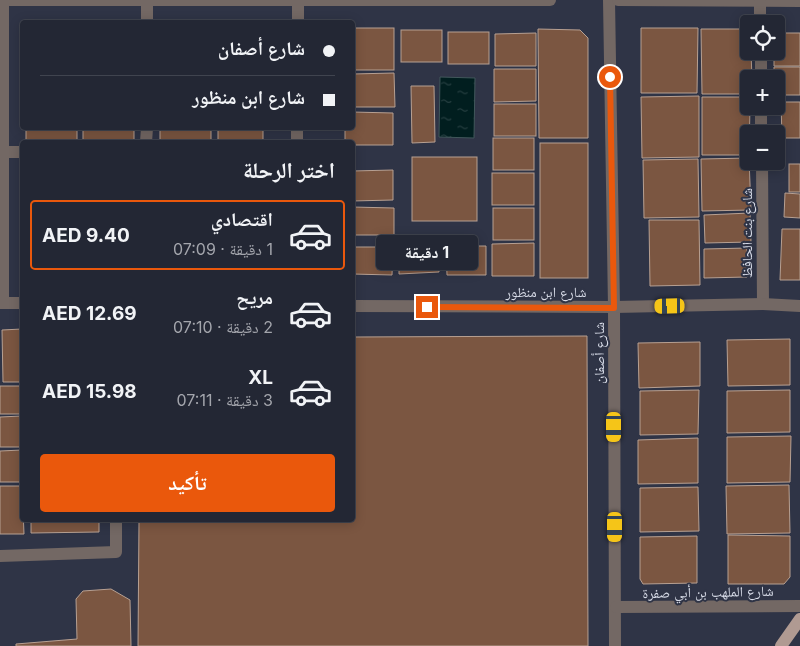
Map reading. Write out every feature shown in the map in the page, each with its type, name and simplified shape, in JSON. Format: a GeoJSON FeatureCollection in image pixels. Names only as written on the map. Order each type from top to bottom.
{"type":"FeatureCollection","features":[{"type":"Feature","properties":{"kind":"main road"},"geometry":{"type":"LineString","coordinates":[[781,646],[800,619]]}},
{"type":"Feature","properties":{"kind":"street"},"geometry":{"type":"LineString","coordinates":[[20,303],[1,303],[2,0],[550,0]]}},
{"type":"Feature","properties":{"kind":"street"},"geometry":{"type":"LineString","coordinates":[[147,0],[147,20]]}},
{"type":"Feature","properties":{"kind":"street"},"geometry":{"type":"LineString","coordinates":[[298,0],[298,20]]}},
{"type":"Feature","properties":{"kind":"street","name":"شارع أصفان"},"geometry":{"type":"LineString","coordinates":[[609,0],[614,308],[615,646]]}},
{"type":"Feature","properties":{"kind":"street"},"geometry":{"type":"LineString","coordinates":[[618,0],[800,1]]}},
{"type":"Feature","properties":{"kind":"street"},"geometry":{"type":"LineString","coordinates":[[760,1],[760,15]]}},
{"type":"Feature","properties":{"kind":"street"},"geometry":{"type":"LineString","coordinates":[[1,152],[20,152]]}},
{"type":"Feature","properties":{"kind":"street","name":"شارع بنت الحافظ"},"geometry":{"type":"LineString","coordinates":[[762,170],[763,304]]}},
{"type":"Feature","properties":{"kind":"street","name":"شارع ابن منظور"},"geometry":{"type":"LineString","coordinates":[[355,306],[614,308],[763,304],[800,306]]}},
{"type":"Feature","properties":{"kind":"street"},"geometry":{"type":"LineString","coordinates":[[0,556],[116,552],[116,522]]}},
{"type":"Feature","properties":{"kind":"street","name":"شارع الملهب بن أبي صفرة"},"geometry":{"type":"LineString","coordinates":[[616,607],[800,606]]}},
{"type":"Feature","properties":{"kind":"water"},"geometry":{"type":"Polygon","coordinates":[[[440,77],[475,78],[474,138],[439,137],[440,77]]]}},
{"type":"Feature","properties":{"kind":"building"},"geometry":{"type":"Polygon","coordinates":[[[355,28],[394,28],[394,70],[355,70],[355,28]]]}},
{"type":"Feature","properties":{"kind":"building"},"geometry":{"type":"Polygon","coordinates":[[[641,28],[698,28],[697,93],[641,93],[641,28]]]}},
{"type":"Feature","properties":{"kind":"building"},"geometry":{"type":"Polygon","coordinates":[[[538,29],[580,30],[588,38],[588,138],[539,138],[538,29]]]}},
{"type":"Feature","properties":{"kind":"building"},"geometry":{"type":"Polygon","coordinates":[[[701,29],[740,29],[740,60],[751,60],[752,70],[740,70],[740,94],[702,94],[701,29]]]}},
{"type":"Feature","properties":{"kind":"building"},"geometry":{"type":"Polygon","coordinates":[[[401,30],[442,30],[442,62],[401,62],[401,30]]]}},
{"type":"Feature","properties":{"kind":"building"},"geometry":{"type":"Polygon","coordinates":[[[448,32],[489,32],[489,64],[448,64],[448,32]]]}},
{"type":"Feature","properties":{"kind":"building"},"geometry":{"type":"Polygon","coordinates":[[[536,33],[536,66],[495,66],[495,34],[536,33]]]}},
{"type":"Feature","properties":{"kind":"building"},"geometry":{"type":"Polygon","coordinates":[[[785,33],[800,33],[800,66],[774,66],[774,60],[785,60],[785,33]]]}},
{"type":"Feature","properties":{"kind":"building"},"geometry":{"type":"Polygon","coordinates":[[[774,67],[800,67],[800,95],[785,95],[785,70],[774,70],[774,67]]]}},
{"type":"Feature","properties":{"kind":"building"},"geometry":{"type":"Polygon","coordinates":[[[494,69],[536,69],[536,101],[494,102],[494,69]]]}},
{"type":"Feature","properties":{"kind":"building"},"geometry":{"type":"Polygon","coordinates":[[[394,73],[395,107],[355,107],[355,74],[394,73]]]}},
{"type":"Feature","properties":{"kind":"building"},"geometry":{"type":"Polygon","coordinates":[[[411,86],[434,86],[435,142],[412,143],[411,86]]]}},
{"type":"Feature","properties":{"kind":"building"},"geometry":{"type":"Polygon","coordinates":[[[699,96],[699,157],[642,158],[641,97],[699,96]]]}},
{"type":"Feature","properties":{"kind":"building"},"geometry":{"type":"Polygon","coordinates":[[[702,97],[740,97],[740,115],[750,115],[750,125],[740,125],[740,155],[702,155],[702,97]]]}},
{"type":"Feature","properties":{"kind":"building"},"geometry":{"type":"Polygon","coordinates":[[[785,102],[800,102],[800,138],[785,138],[785,125],[782,125],[781,115],[785,115],[785,102]]]}},
{"type":"Feature","properties":{"kind":"building"},"geometry":{"type":"Polygon","coordinates":[[[494,104],[536,104],[536,136],[494,136],[494,104]]]}},
{"type":"Feature","properties":{"kind":"building"},"geometry":{"type":"Polygon","coordinates":[[[355,112],[393,113],[393,145],[355,145],[355,140],[345,140],[345,130],[355,130],[355,112]]]}},
{"type":"Feature","properties":{"kind":"building"},"geometry":{"type":"Polygon","coordinates":[[[26,130],[77,130],[77,140],[26,140],[26,130]]]}},
{"type":"Feature","properties":{"kind":"building"},"geometry":{"type":"Polygon","coordinates":[[[83,130],[134,130],[134,140],[83,140],[83,130]]]}},
{"type":"Feature","properties":{"kind":"building"},"geometry":{"type":"Polygon","coordinates":[[[160,130],[211,130],[211,140],[160,140],[160,130]]]}},
{"type":"Feature","properties":{"kind":"building"},"geometry":{"type":"Polygon","coordinates":[[[218,130],[263,130],[263,140],[218,140],[218,130]]]}},
{"type":"Feature","properties":{"kind":"building"},"geometry":{"type":"Polygon","coordinates":[[[493,138],[534,138],[534,170],[493,170],[493,138]]]}},
{"type":"Feature","properties":{"kind":"building"},"geometry":{"type":"Polygon","coordinates":[[[540,143],[588,143],[588,278],[540,278],[540,143]]]}},
{"type":"Feature","properties":{"kind":"building"},"geometry":{"type":"Polygon","coordinates":[[[412,157],[477,157],[477,221],[412,221],[412,157]]]}},
{"type":"Feature","properties":{"kind":"building"},"geometry":{"type":"Polygon","coordinates":[[[740,158],[740,170],[749,170],[751,210],[702,211],[701,159],[740,158]]]}},
{"type":"Feature","properties":{"kind":"building"},"geometry":{"type":"Polygon","coordinates":[[[698,159],[699,217],[644,218],[643,160],[698,159]]]}},
{"type":"Feature","properties":{"kind":"building"},"geometry":{"type":"Polygon","coordinates":[[[789,164],[800,164],[800,192],[789,192],[789,164]]]}},
{"type":"Feature","properties":{"kind":"building"},"geometry":{"type":"Polygon","coordinates":[[[393,170],[393,200],[355,201],[355,171],[393,170]]]}},
{"type":"Feature","properties":{"kind":"building"},"geometry":{"type":"Polygon","coordinates":[[[492,173],[534,173],[534,205],[492,205],[492,173]]]}},
{"type":"Feature","properties":{"kind":"building"},"geometry":{"type":"Polygon","coordinates":[[[785,193],[800,194],[800,218],[784,217],[785,193]]]}},
{"type":"Feature","properties":{"kind":"building"},"geometry":{"type":"Polygon","coordinates":[[[355,207],[394,208],[394,235],[355,235],[355,207]]]}},
{"type":"Feature","properties":{"kind":"building"},"geometry":{"type":"Polygon","coordinates":[[[493,208],[534,208],[534,240],[493,240],[493,208]]]}},
{"type":"Feature","properties":{"kind":"building"},"geometry":{"type":"Polygon","coordinates":[[[750,213],[751,242],[705,243],[704,215],[750,213]]]}},
{"type":"Feature","properties":{"kind":"building"},"geometry":{"type":"Polygon","coordinates":[[[649,220],[699,220],[700,285],[650,286],[649,220]]]}},
{"type":"Feature","properties":{"kind":"building"},"geometry":{"type":"Polygon","coordinates":[[[782,229],[800,229],[800,280],[780,280],[782,229]]]}},
{"type":"Feature","properties":{"kind":"building"},"geometry":{"type":"Polygon","coordinates":[[[534,243],[534,276],[492,276],[492,244],[534,243]]]}},
{"type":"Feature","properties":{"kind":"building"},"geometry":{"type":"Polygon","coordinates":[[[438,245],[439,272],[399,274],[399,246],[438,245]]]}},
{"type":"Feature","properties":{"kind":"building"},"geometry":{"type":"Polygon","coordinates":[[[446,246],[486,246],[486,275],[447,275],[446,246]]]}},
{"type":"Feature","properties":{"kind":"building"},"geometry":{"type":"Polygon","coordinates":[[[355,247],[393,247],[392,275],[355,274],[355,247]]]}},
{"type":"Feature","properties":{"kind":"building"},"geometry":{"type":"Polygon","coordinates":[[[747,248],[747,277],[704,278],[704,249],[747,248]]]}},
{"type":"Feature","properties":{"kind":"building"},"geometry":{"type":"Polygon","coordinates":[[[20,329],[20,382],[3,382],[2,330],[20,329]]]}},
{"type":"Feature","properties":{"kind":"building"},"geometry":{"type":"Polygon","coordinates":[[[587,336],[588,646],[138,646],[139,522],[355,522],[355,337],[587,336]]]}},
{"type":"Feature","properties":{"kind":"building"},"geometry":{"type":"Polygon","coordinates":[[[790,339],[790,385],[728,386],[727,340],[790,339]]]}},
{"type":"Feature","properties":{"kind":"building"},"geometry":{"type":"Polygon","coordinates":[[[700,342],[700,386],[639,388],[638,343],[700,342]]]}},
{"type":"Feature","properties":{"kind":"building"},"geometry":{"type":"Polygon","coordinates":[[[0,386],[20,386],[20,414],[0,414],[0,386]]]}},
{"type":"Feature","properties":{"kind":"building"},"geometry":{"type":"Polygon","coordinates":[[[699,390],[698,434],[640,435],[640,391],[699,390]]]}},
{"type":"Feature","properties":{"kind":"building"},"geometry":{"type":"Polygon","coordinates":[[[790,390],[790,432],[727,433],[727,391],[790,390]]]}},
{"type":"Feature","properties":{"kind":"building"},"geometry":{"type":"Polygon","coordinates":[[[20,416],[20,447],[0,447],[0,417],[20,416]]]}},
{"type":"Feature","properties":{"kind":"building"},"geometry":{"type":"Polygon","coordinates":[[[791,436],[790,482],[727,483],[727,437],[791,436]]]}},
{"type":"Feature","properties":{"kind":"building"},"geometry":{"type":"Polygon","coordinates":[[[698,438],[698,483],[638,484],[638,440],[698,438]]]}},
{"type":"Feature","properties":{"kind":"building"},"geometry":{"type":"Polygon","coordinates":[[[20,450],[20,482],[0,482],[0,451],[20,450]]]}},
{"type":"Feature","properties":{"kind":"building"},"geometry":{"type":"Polygon","coordinates":[[[789,485],[790,533],[727,534],[726,486],[789,485]]]}},
{"type":"Feature","properties":{"kind":"building"},"geometry":{"type":"Polygon","coordinates":[[[0,486],[20,486],[20,522],[24,522],[24,534],[0,534],[0,486]]]}},
{"type":"Feature","properties":{"kind":"building"},"geometry":{"type":"Polygon","coordinates":[[[698,487],[699,531],[640,532],[640,488],[698,487]]]}},
{"type":"Feature","properties":{"kind":"building"},"geometry":{"type":"Polygon","coordinates":[[[31,522],[99,522],[99,532],[31,533],[31,522]]]}},
{"type":"Feature","properties":{"kind":"building"},"geometry":{"type":"Polygon","coordinates":[[[728,535],[790,536],[790,577],[784,584],[728,584],[728,535]]]}},
{"type":"Feature","properties":{"kind":"building"},"geometry":{"type":"Polygon","coordinates":[[[697,536],[697,583],[643,584],[640,579],[640,537],[697,536]]]}},
{"type":"Feature","properties":{"kind":"building"},"geometry":{"type":"Polygon","coordinates":[[[111,589],[130,600],[131,646],[16,646],[16,644],[77,639],[76,599],[83,591],[111,589]]]}},
{"type":"Feature","properties":{"kind":"route"},"geometry":{"type":"LineString","coordinates":[[427,307],[614,308],[610,77]]}}]}
